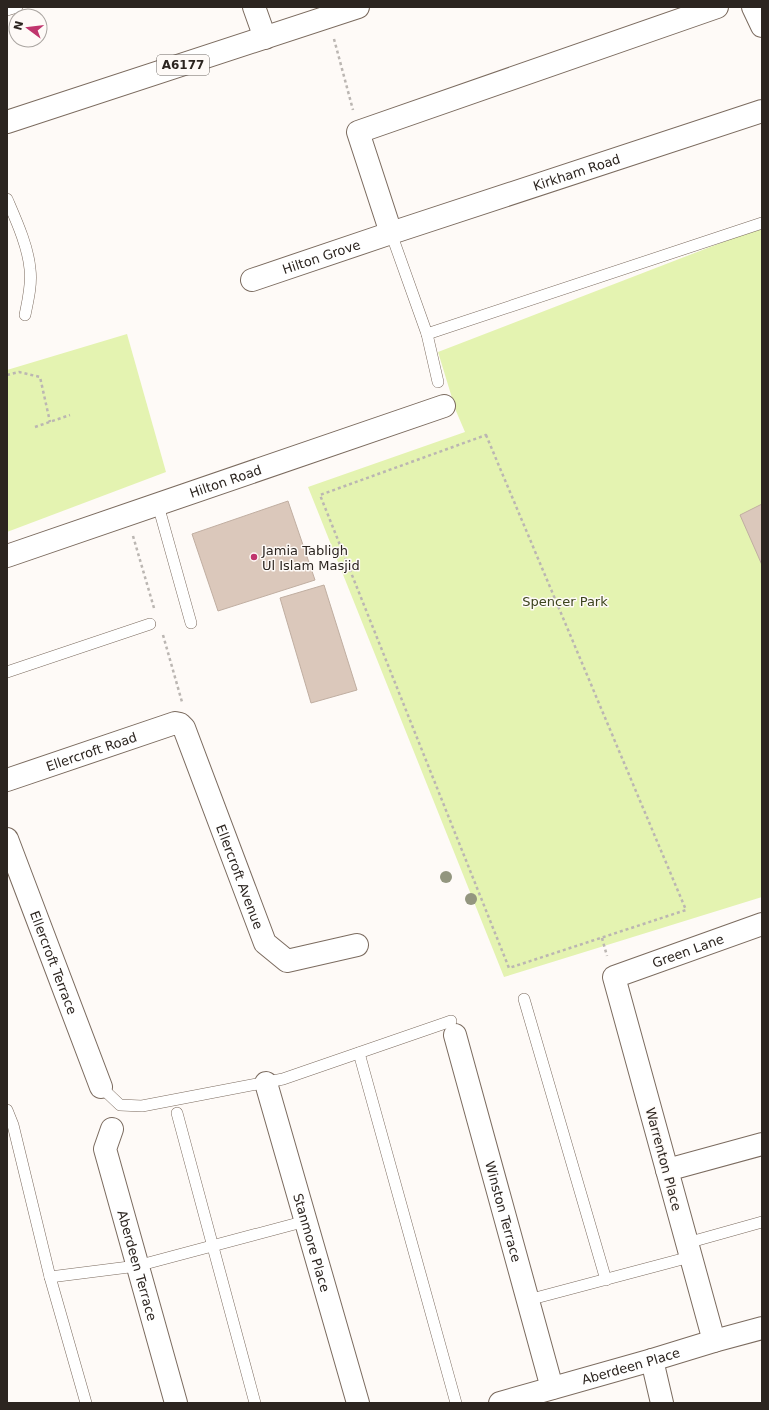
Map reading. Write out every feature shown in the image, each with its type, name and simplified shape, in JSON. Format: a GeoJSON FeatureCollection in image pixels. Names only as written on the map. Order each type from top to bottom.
{"type":"FeatureCollection","features":[{"type":"Feature","properties":{"kind":"street"},"geometry":{"type":"LineString","coordinates":[[254,7],[265,38]]}},
{"type":"Feature","properties":{"kind":"street","name":"A6177"},"geometry":{"type":"LineString","coordinates":[[7,122],[358,7]]}},
{"type":"Feature","properties":{"kind":"street"},"geometry":{"type":"LineString","coordinates":[[391,233],[358,132],[717,7]]}},
{"type":"Feature","properties":{"kind":"street"},"geometry":{"type":"LineString","coordinates":[[753,7],[762,26]]}},
{"type":"Feature","properties":{"kind":"street","name":"Kirkham Road"},"geometry":{"type":"LineString","coordinates":[[391,233],[762,111]]}},
{"type":"Feature","properties":{"kind":"street","name":"Hilton Grove"},"geometry":{"type":"LineString","coordinates":[[252,280],[391,233]]}},
{"type":"Feature","properties":{"kind":"street","name":"Hilton Road"},"geometry":{"type":"LineString","coordinates":[[7,556],[444,406]]}},
{"type":"Feature","properties":{"kind":"street","name":"Ellercroft Road"},"geometry":{"type":"LineString","coordinates":[[7,780],[175,723]]}},
{"type":"Feature","properties":{"kind":"street","name":"Ellercroft Avenue"},"geometry":{"type":"LineString","coordinates":[[175,723],[180,724],[184,728],[265,943],[287,961],[356,945]]}},
{"type":"Feature","properties":{"kind":"street","name":"Ellercroft Terrace"},"geometry":{"type":"LineString","coordinates":[[7,839],[101,1087]]}},
{"type":"Feature","properties":{"kind":"street","name":"Green Lane"},"geometry":{"type":"LineString","coordinates":[[614,977],[762,924]]}},
{"type":"Feature","properties":{"kind":"street","name":"Warrenton Place"},"geometry":{"type":"LineString","coordinates":[[614,977],[714,1341]]}},
{"type":"Feature","properties":{"kind":"street","name":"Winston Terrace"},"geometry":{"type":"LineString","coordinates":[[453,1028],[552,1388]]}},
{"type":"Feature","properties":{"kind":"street","name":"Stanmore Place"},"geometry":{"type":"LineString","coordinates":[[266,1083],[358,1403]]}},
{"type":"Feature","properties":{"kind":"street","name":"Aberdeen Terrace"},"geometry":{"type":"LineString","coordinates":[[112,1128],[105,1150],[176,1403]]}},
{"type":"Feature","properties":{"kind":"street"},"geometry":{"type":"LineString","coordinates":[[667,1170],[762,1144]]}},
{"type":"Feature","properties":{"kind":"street","name":"Aberdeen Place"},"geometry":{"type":"LineString","coordinates":[[500,1403],[762,1328]]}},
{"type":"Feature","properties":{"kind":"street"},"geometry":{"type":"LineString","coordinates":[[652,1360],[662,1403]]}},
{"type":"Feature","properties":{"kind":"lane"},"geometry":{"type":"LineString","coordinates":[[7,10],[17,7]]}},
{"type":"Feature","properties":{"kind":"lane"},"geometry":{"type":"LineString","coordinates":[[7,199],[29,260],[30,282],[25,315]]}},
{"type":"Feature","properties":{"kind":"lane"},"geometry":{"type":"LineString","coordinates":[[428,334],[762,223]]}},
{"type":"Feature","properties":{"kind":"lane"},"geometry":{"type":"LineString","coordinates":[[391,233],[428,334],[438,382]]}},
{"type":"Feature","properties":{"kind":"lane"},"geometry":{"type":"LineString","coordinates":[[158,505],[191,623]]}},
{"type":"Feature","properties":{"kind":"lane"},"geometry":{"type":"LineString","coordinates":[[7,672],[150,624]]}},
{"type":"Feature","properties":{"kind":"lane"},"geometry":{"type":"LineString","coordinates":[[524,1000],[606,1280]]}},
{"type":"Feature","properties":{"kind":"lane"},"geometry":{"type":"LineString","coordinates":[[101,1087],[120,1104],[142,1106],[282,1079],[359,1054],[453,1028]]}},
{"type":"Feature","properties":{"kind":"lane"},"geometry":{"type":"LineString","coordinates":[[359,1054],[456,1403]]}},
{"type":"Feature","properties":{"kind":"lane"},"geometry":{"type":"LineString","coordinates":[[7,1110],[13,1125],[50,1277],[86,1403]]}},
{"type":"Feature","properties":{"kind":"lane"},"geometry":{"type":"LineString","coordinates":[[177,1113],[255,1403]]}},
{"type":"Feature","properties":{"kind":"lane"},"geometry":{"type":"LineString","coordinates":[[50,1277],[137,1266],[306,1221]]}},
{"type":"Feature","properties":{"kind":"lane"},"geometry":{"type":"LineString","coordinates":[[528,1300],[606,1280],[762,1222]]}},
{"type":"Feature","properties":{"kind":"path"},"geometry":{"type":"LineString","coordinates":[[328,17],[358,132]]}},
{"type":"Feature","properties":{"kind":"path"},"geometry":{"type":"LineString","coordinates":[[7,375],[19,372],[40,377],[50,422]]}},
{"type":"Feature","properties":{"kind":"path"},"geometry":{"type":"LineString","coordinates":[[35,427],[70,415]]}},
{"type":"Feature","properties":{"kind":"path"},"geometry":{"type":"LineString","coordinates":[[486,434],[686,910],[509,968],[320,495],[486,434]]}},
{"type":"Feature","properties":{"kind":"green space","name":"Spencer Park"},"geometry":{"type":"Polygon","coordinates":[[[762,227],[762,897],[504,977],[308,487],[465,432],[456,411],[438,352],[762,227]]]}},
{"type":"Feature","properties":{"kind":"green space"},"geometry":{"type":"Polygon","coordinates":[[[127,334],[166,472],[7,532],[7,370],[127,334]]]}},
{"type":"Feature","properties":{"kind":"building","name":"Jamia Tabligh Ul Islam Masjid"},"geometry":{"type":"Polygon","coordinates":[[[288,501],[315,580],[218,611],[192,534],[288,501]]]}},
{"type":"Feature","properties":{"kind":"building"},"geometry":{"type":"Polygon","coordinates":[[[762,504],[762,565],[740,515],[762,504]]]}},
{"type":"Feature","properties":{"kind":"building","name":"Jamia Tabligh Ul Islam Masjid"},"geometry":{"type":"Polygon","coordinates":[[[324,585],[357,690],[311,703],[280,598],[324,585]]]}},
{"type":"Feature","properties":{"kind":"place","name":"Jamia Tabligh Ul Islam Masjid"},"geometry":{"type":"Point","coordinates":[254,557]}}]}
